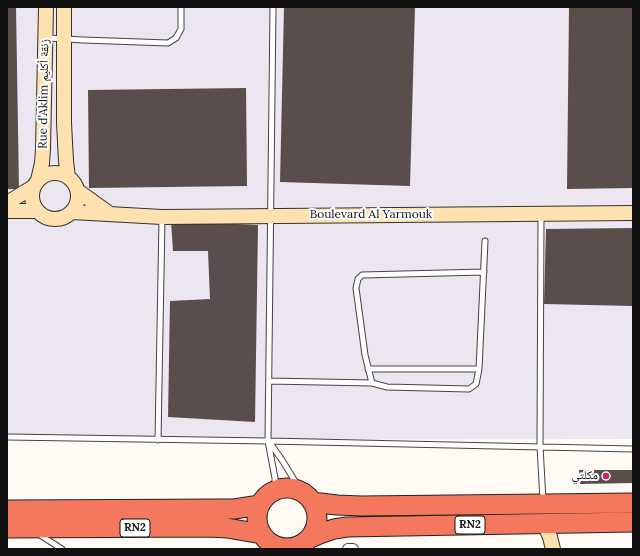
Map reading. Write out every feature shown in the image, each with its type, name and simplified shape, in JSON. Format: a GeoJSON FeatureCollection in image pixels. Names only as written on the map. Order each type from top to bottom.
{"type":"FeatureCollection","features":[{"type":"Feature","properties":{"kind":"highway","name":"RN2"},"geometry":{"type":"LineString","coordinates":[[7,510],[234,509],[266,499],[278,490],[286,488],[293,489],[307,497],[337,505],[633,503]]}},
{"type":"Feature","properties":{"kind":"highway"},"geometry":{"type":"LineString","coordinates":[[305,543],[314,532],[317,516],[316,509],[307,497]]}},
{"type":"Feature","properties":{"kind":"highway"},"geometry":{"type":"LineString","coordinates":[[266,499],[258,512],[257,520],[259,527],[270,543]]}},
{"type":"Feature","properties":{"kind":"highway","name":"RN2"},"geometry":{"type":"LineString","coordinates":[[7,528],[209,527],[239,530],[281,547],[289,548],[305,543],[322,533],[347,527],[633,522]]}},
{"type":"Feature","properties":{"kind":"street","name":"Rue d’Aklim زنقة أكليم"},"geometry":{"type":"LineString","coordinates":[[36,183],[42,163],[43,149],[46,7]]}},
{"type":"Feature","properties":{"kind":"street","name":"Rue d’Aklim زنقة أكليم"},"geometry":{"type":"LineString","coordinates":[[64,7],[64,123],[68,177]]}},
{"type":"Feature","properties":{"kind":"street"},"geometry":{"type":"LineString","coordinates":[[7,204],[45,175],[53,173],[68,177],[74,183],[78,191],[76,205],[72,212],[66,217],[59,219],[52,220],[43,217],[36,211],[32,204],[31,195],[36,183]]}},
{"type":"Feature","properties":{"kind":"street"},"geometry":{"type":"LineString","coordinates":[[78,191],[110,214]]}},
{"type":"Feature","properties":{"kind":"street"},"geometry":{"type":"LineString","coordinates":[[7,211],[36,211]]}},
{"type":"Feature","properties":{"kind":"street","name":"Boulevard Al Yarmouk"},"geometry":{"type":"LineString","coordinates":[[72,212],[162,217],[633,213]]}},
{"type":"Feature","properties":{"kind":"street"},"geometry":{"type":"LineString","coordinates":[[542,549],[544,523]]}},
{"type":"Feature","properties":{"kind":"street"},"geometry":{"type":"LineString","coordinates":[[544,523],[553,549]]}},
{"type":"Feature","properties":{"kind":"lane"},"geometry":{"type":"LineString","coordinates":[[46,38],[168,43],[176,38],[181,30],[181,7]]}},
{"type":"Feature","properties":{"kind":"lane"},"geometry":{"type":"LineString","coordinates":[[266,499],[275,483],[268,441],[273,7]]}},
{"type":"Feature","properties":{"kind":"lane"},"geometry":{"type":"LineString","coordinates":[[541,214],[540,446],[543,504]]}},
{"type":"Feature","properties":{"kind":"lane"},"geometry":{"type":"LineString","coordinates":[[158,440],[162,217]]}},
{"type":"Feature","properties":{"kind":"lane"},"geometry":{"type":"LineString","coordinates":[[269,381],[372,382],[387,387],[469,389],[476,384],[479,369],[485,241]]}},
{"type":"Feature","properties":{"kind":"lane"},"geometry":{"type":"LineString","coordinates":[[372,382],[364,355],[356,288],[358,279],[362,275],[484,272]]}},
{"type":"Feature","properties":{"kind":"lane"},"geometry":{"type":"LineString","coordinates":[[368,368],[479,369]]}},
{"type":"Feature","properties":{"kind":"lane"},"geometry":{"type":"LineString","coordinates":[[7,437],[540,446],[633,449]]}},
{"type":"Feature","properties":{"kind":"lane"},"geometry":{"type":"LineString","coordinates":[[268,441],[307,497]]}},
{"type":"Feature","properties":{"kind":"lane"},"geometry":{"type":"LineString","coordinates":[[26,528],[43,536],[62,549]]}},
{"type":"Feature","properties":{"kind":"shaded area"},"geometry":{"type":"Polygon","coordinates":[[[7,7],[633,7],[633,439],[7,440],[7,7]]]}},
{"type":"Feature","properties":{"kind":"building"},"geometry":{"type":"Polygon","coordinates":[[[7,7],[16,7],[19,189],[7,189],[7,7]]]}},
{"type":"Feature","properties":{"kind":"building"},"geometry":{"type":"Polygon","coordinates":[[[284,7],[415,7],[410,186],[280,182],[284,7]]]}},
{"type":"Feature","properties":{"kind":"building"},"geometry":{"type":"Polygon","coordinates":[[[569,7],[633,7],[633,188],[567,189],[569,7]]]}},
{"type":"Feature","properties":{"kind":"building"},"geometry":{"type":"Polygon","coordinates":[[[246,88],[247,186],[89,188],[88,90],[246,88]]]}},
{"type":"Feature","properties":{"kind":"building"},"geometry":{"type":"Polygon","coordinates":[[[171,221],[258,225],[255,422],[168,417],[170,301],[210,299],[208,251],[173,251],[171,221]]]}},
{"type":"Feature","properties":{"kind":"building"},"geometry":{"type":"Polygon","coordinates":[[[633,228],[633,306],[544,304],[546,229],[633,228]]]}},
{"type":"Feature","properties":{"kind":"building","name":"مكلتي"},"geometry":{"type":"Polygon","coordinates":[[[579,470],[633,470],[633,483],[580,484],[579,470]]]}},
{"type":"Feature","properties":{"kind":"place","name":"مكلتي"},"geometry":{"type":"Point","coordinates":[606,476]}}]}
